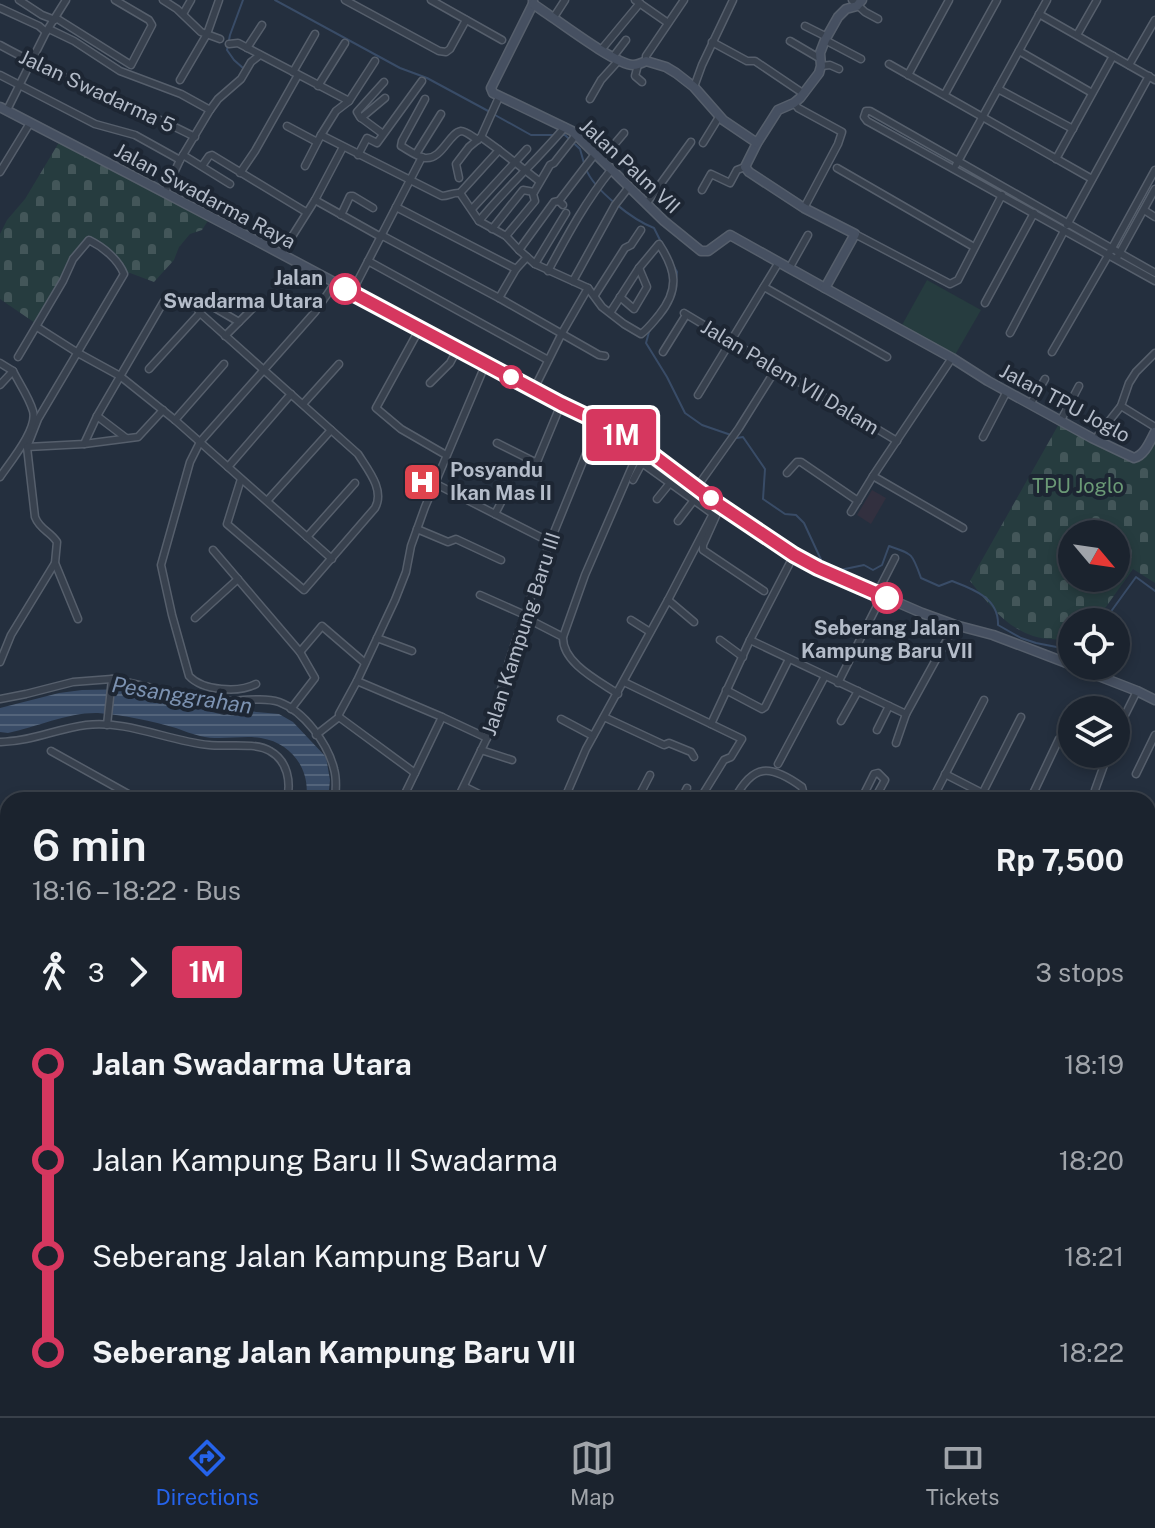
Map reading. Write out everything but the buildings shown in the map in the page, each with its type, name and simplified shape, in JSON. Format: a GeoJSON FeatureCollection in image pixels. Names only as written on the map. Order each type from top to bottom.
{"type":"FeatureCollection","features":[{"type":"Feature","properties":{"kind":"street"},"geometry":{"type":"LineString","coordinates":[[19,0],[120,71],[181,94],[210,110]]}},
{"type":"Feature","properties":{"kind":"street"},"geometry":{"type":"LineString","coordinates":[[3,109],[21,86],[66,0]]}},
{"type":"Feature","properties":{"kind":"street"},"geometry":{"type":"LineString","coordinates":[[0,8],[52,24],[131,65],[152,25],[149,20],[115,0]]}},
{"type":"Feature","properties":{"kind":"street"},"geometry":{"type":"LineString","coordinates":[[163,0],[198,29],[220,39]]}},
{"type":"Feature","properties":{"kind":"street"},"geometry":{"type":"LineString","coordinates":[[183,14],[191,0]]}},
{"type":"Feature","properties":{"kind":"street"},"geometry":{"type":"LineString","coordinates":[[180,80],[207,34],[219,0]]}},
{"type":"Feature","properties":{"kind":"street"},"geometry":{"type":"LineString","coordinates":[[345,0],[439,51],[450,49],[466,20]]}},
{"type":"Feature","properties":{"kind":"street"},"geometry":{"type":"LineString","coordinates":[[431,0],[502,40]]}},
{"type":"Feature","properties":{"kind":"street"},"geometry":{"type":"LineString","coordinates":[[554,17],[565,0]]}},
{"type":"Feature","properties":{"kind":"street"},"geometry":{"type":"LineString","coordinates":[[642,82],[635,76],[684,0]]}},
{"type":"Feature","properties":{"kind":"street"},"geometry":{"type":"LineString","coordinates":[[694,87],[733,0]]}},
{"type":"Feature","properties":{"kind":"street"},"geometry":{"type":"LineString","coordinates":[[908,75],[949,0]]}},
{"type":"Feature","properties":{"kind":"street"},"geometry":{"type":"LineString","coordinates":[[945,94],[997,0]]}},
{"type":"Feature","properties":{"kind":"street"},"geometry":{"type":"LineString","coordinates":[[956,165],[1047,0]]}},
{"type":"Feature","properties":{"kind":"street"},"geometry":{"type":"LineString","coordinates":[[1077,35],[1097,0]]}},
{"type":"Feature","properties":{"kind":"street"},"geometry":{"type":"LineString","coordinates":[[459,178],[456,164],[480,138],[495,109],[499,97],[491,88],[533,2],[616,59],[632,65],[642,63],[666,67],[694,87],[719,117],[757,143]]}},
{"type":"Feature","properties":{"kind":"street"},"geometry":{"type":"LineString","coordinates":[[601,50],[638,2],[668,23]]}},
{"type":"Feature","properties":{"kind":"street"},"geometry":{"type":"LineString","coordinates":[[702,190],[711,174],[730,183],[737,170],[745,167],[778,110],[794,103],[804,94],[820,62],[826,38],[842,12],[857,2],[878,19]]}},
{"type":"Feature","properties":{"kind":"street"},"geometry":{"type":"LineString","coordinates":[[1010,333],[1092,179],[1152,78],[1039,14]]}},
{"type":"Feature","properties":{"kind":"street"},"geometry":{"type":"LineString","coordinates":[[1129,65],[1155,20]]}},
{"type":"Feature","properties":{"kind":"street"},"geometry":{"type":"LineString","coordinates":[[247,48],[262,25]]}},
{"type":"Feature","properties":{"kind":"street"},"geometry":{"type":"LineString","coordinates":[[805,26],[861,59]]}},
{"type":"Feature","properties":{"kind":"street"},"geometry":{"type":"LineString","coordinates":[[240,173],[255,151],[315,34]]}},
{"type":"Feature","properties":{"kind":"street"},"geometry":{"type":"LineString","coordinates":[[590,99],[626,40]]}},
{"type":"Feature","properties":{"kind":"street"},"geometry":{"type":"LineString","coordinates":[[790,41],[820,62],[839,69]]}},
{"type":"Feature","properties":{"kind":"street"},"geometry":{"type":"LineString","coordinates":[[712,42],[747,61],[754,60],[804,94]]}},
{"type":"Feature","properties":{"kind":"street"},"geometry":{"type":"LineString","coordinates":[[229,44],[238,43],[349,101]]}},
{"type":"Feature","properties":{"kind":"street"},"geometry":{"type":"LineString","coordinates":[[318,86],[345,43]]}},
{"type":"Feature","properties":{"kind":"street","name":"Jalan Swadarma 5"},"geometry":{"type":"LineString","coordinates":[[0,45],[32,63],[195,137]]}},
{"type":"Feature","properties":{"kind":"street"},"geometry":{"type":"LineString","coordinates":[[1019,51],[1092,93]]}},
{"type":"Feature","properties":{"kind":"street"},"geometry":{"type":"LineString","coordinates":[[165,192],[210,110],[260,55]]}},
{"type":"Feature","properties":{"kind":"street"},"geometry":{"type":"LineString","coordinates":[[1056,159],[1113,56]]}},
{"type":"Feature","properties":{"kind":"street"},"geometry":{"type":"LineString","coordinates":[[305,166],[336,111],[349,101],[375,61]]}},
{"type":"Feature","properties":{"kind":"street"},"geometry":{"type":"LineString","coordinates":[[889,64],[1092,179]]}},
{"type":"Feature","properties":{"kind":"street"},"geometry":{"type":"LineString","coordinates":[[0,75],[95,124],[135,135],[202,166],[230,184]]}},
{"type":"Feature","properties":{"kind":"street"},"geometry":{"type":"LineString","coordinates":[[358,155],[367,138],[377,143],[422,81]]}},
{"type":"Feature","properties":{"kind":"street"},"geometry":{"type":"LineString","coordinates":[[383,134],[361,118],[357,111],[384,82]]}},
{"type":"Feature","properties":{"kind":"street"},"geometry":{"type":"LineString","coordinates":[[998,89],[1073,129]]}},
{"type":"Feature","properties":{"kind":"street","name":"Jalan Palm VII"},"geometry":{"type":"LineString","coordinates":[[499,97],[575,137],[701,251],[708,251],[730,235],[825,288]]}},
{"type":"Feature","properties":{"kind":"street"},"geometry":{"type":"LineString","coordinates":[[361,118],[385,98]]}},
{"type":"Feature","properties":{"kind":"street"},"geometry":{"type":"LineString","coordinates":[[425,99],[401,145],[429,158],[460,131],[464,131],[499,150],[539,181]]}},
{"type":"Feature","properties":{"kind":"street"},"geometry":{"type":"LineString","coordinates":[[794,103],[842,132],[804,208]]}},
{"type":"Feature","properties":{"kind":"street","name":"Jalan Swadarma Raya"},"geometry":{"type":"LineString","coordinates":[[3,109],[599,422],[641,446],[718,504],[818,568],[922,613],[993,635],[1058,660]]}},
{"type":"Feature","properties":{"kind":"street"},"geometry":{"type":"LineString","coordinates":[[956,165],[867,121],[865,113],[870,111],[1066,228],[1155,273]]}},
{"type":"Feature","properties":{"kind":"street"},"geometry":{"type":"LineString","coordinates":[[352,292],[441,114]]}},
{"type":"Feature","properties":{"kind":"street"},"geometry":{"type":"LineString","coordinates":[[703,143],[719,117]]}},
{"type":"Feature","properties":{"kind":"street"},"geometry":{"type":"LineString","coordinates":[[0,172],[30,123]]}},
{"type":"Feature","properties":{"kind":"street"},"geometry":{"type":"LineString","coordinates":[[287,126],[317,142]]}},
{"type":"Feature","properties":{"kind":"street"},"geometry":{"type":"LineString","coordinates":[[479,221],[561,131]]}},
{"type":"Feature","properties":{"kind":"street"},"geometry":{"type":"LineString","coordinates":[[519,250],[554,202],[561,203],[584,168],[624,133]]}},
{"type":"Feature","properties":{"kind":"street"},"geometry":{"type":"LineString","coordinates":[[321,135],[442,196],[460,193],[479,221],[506,236],[535,264],[588,288],[602,307],[610,313],[639,332],[641,334],[664,309],[673,289],[673,273],[659,244],[639,268],[610,313]]}},
{"type":"Feature","properties":{"kind":"street"},"geometry":{"type":"LineString","coordinates":[[506,236],[535,201],[534,192],[539,181],[575,137]]}},
{"type":"Feature","properties":{"kind":"street"},"geometry":{"type":"LineString","coordinates":[[646,204],[691,142]]}},
{"type":"Feature","properties":{"kind":"street"},"geometry":{"type":"LineString","coordinates":[[280,255],[315,200],[343,147]]}},
{"type":"Feature","properties":{"kind":"street"},"geometry":{"type":"LineString","coordinates":[[472,209],[527,149]]}},
{"type":"Feature","properties":{"kind":"street"},"geometry":{"type":"LineString","coordinates":[[460,193],[499,150]]}},
{"type":"Feature","properties":{"kind":"street"},"geometry":{"type":"LineString","coordinates":[[202,166],[212,155],[306,212]]}},
{"type":"Feature","properties":{"kind":"street"},"geometry":{"type":"LineString","coordinates":[[745,167],[804,208],[950,284],[958,280],[1004,192]]}},
{"type":"Feature","properties":{"kind":"street"},"geometry":{"type":"LineString","coordinates":[[837,168],[974,247]]}},
{"type":"Feature","properties":{"kind":"street"},"geometry":{"type":"LineString","coordinates":[[548,271],[575,221],[611,170]]}},
{"type":"Feature","properties":{"kind":"street"},"geometry":{"type":"LineString","coordinates":[[1114,254],[1155,170]]}},
{"type":"Feature","properties":{"kind":"street"},"geometry":{"type":"LineString","coordinates":[[573,281],[616,203],[629,187]]}},
{"type":"Feature","properties":{"kind":"street"},"geometry":{"type":"LineString","coordinates":[[1052,352],[1155,189]]}},
{"type":"Feature","properties":{"kind":"street"},"geometry":{"type":"LineString","coordinates":[[492,229],[523,190],[534,192]]}},
{"type":"Feature","properties":{"kind":"street"},"geometry":{"type":"LineString","coordinates":[[1004,192],[1034,213],[1066,228]]}},
{"type":"Feature","properties":{"kind":"street"},"geometry":{"type":"LineString","coordinates":[[341,215],[350,196],[373,208]]}},
{"type":"Feature","properties":{"kind":"street"},"geometry":{"type":"LineString","coordinates":[[315,200],[605,356]]}},
{"type":"Feature","properties":{"kind":"street"},"geometry":{"type":"LineString","coordinates":[[396,207],[516,269]]}},
{"type":"Feature","properties":{"kind":"street"},"geometry":{"type":"LineString","coordinates":[[1144,210],[1155,217]]}},
{"type":"Feature","properties":{"kind":"street"},"geometry":{"type":"LineString","coordinates":[[535,264],[566,213]]}},
{"type":"Feature","properties":{"kind":"street"},"geometry":{"type":"LineString","coordinates":[[985,303],[1034,213]]}},
{"type":"Feature","properties":{"kind":"street"},"geometry":{"type":"LineString","coordinates":[[595,295],[625,248],[631,245],[641,230]]}},
{"type":"Feature","properties":{"kind":"street"},"geometry":{"type":"LineString","coordinates":[[825,288],[855,234]]}},
{"type":"Feature","properties":{"kind":"street"},"geometry":{"type":"LineString","coordinates":[[790,267],[808,235]]}},
{"type":"Feature","properties":{"kind":"street"},"geometry":{"type":"LineString","coordinates":[[0,662],[11,635],[55,563],[57,542],[40,527],[35,517],[28,450],[38,419],[124,274],[117,262],[98,245],[89,240],[73,259],[18,357]]}},
{"type":"Feature","properties":{"kind":"street"},"geometry":{"type":"LineString","coordinates":[[1114,254],[1155,281]]}},
{"type":"Feature","properties":{"kind":"street"},"geometry":{"type":"LineString","coordinates":[[499,298],[527,257]]}},
{"type":"Feature","properties":{"kind":"street"},"geometry":{"type":"LineString","coordinates":[[368,261],[548,360]]}},
{"type":"Feature","properties":{"kind":"street"},"geometry":{"type":"LineString","coordinates":[[698,395],[779,262]]}},
{"type":"Feature","properties":{"kind":"street"},"geometry":{"type":"LineString","coordinates":[[620,297],[634,309],[647,287],[639,268]]}},
{"type":"Feature","properties":{"kind":"street"},"geometry":{"type":"LineString","coordinates":[[256,684],[235,690],[203,686],[189,676],[161,565],[190,462],[200,442],[315,312],[333,282]]}},
{"type":"Feature","properties":{"kind":"street"},"geometry":{"type":"LineString","coordinates":[[764,287],[887,357]]}},
{"type":"Feature","properties":{"kind":"street"},"geometry":{"type":"LineString","coordinates":[[534,389],[588,288]]}},
{"type":"Feature","properties":{"kind":"street","name":"Jalan TPU Joglo"},"geometry":{"type":"LineString","coordinates":[[825,288],[1007,391],[1134,458],[1143,453],[1155,430]]}},
{"type":"Feature","properties":{"kind":"street"},"geometry":{"type":"LineString","coordinates":[[191,298],[200,313],[358,454],[380,497],[375,508],[304,590],[227,524],[241,479]]}},
{"type":"Feature","properties":{"kind":"street"},"geometry":{"type":"LineString","coordinates":[[84,444],[161,304],[191,298],[203,300],[239,322]]}},
{"type":"Feature","properties":{"kind":"street"},"geometry":{"type":"LineString","coordinates":[[225,336],[253,308]]}},
{"type":"Feature","properties":{"kind":"street"},"geometry":{"type":"LineString","coordinates":[[149,369],[200,313]]}},
{"type":"Feature","properties":{"kind":"street","name":"Jalan Palem VII Dalam"},"geometry":{"type":"LineString","coordinates":[[663,352],[685,314],[897,441]]}},
{"type":"Feature","properties":{"kind":"street"},"geometry":{"type":"LineString","coordinates":[[37,327],[120,376],[175,420],[332,559]]}},
{"type":"Feature","properties":{"kind":"street"},"geometry":{"type":"LineString","coordinates":[[420,328],[376,408],[401,429],[446,455]]}},
{"type":"Feature","properties":{"kind":"street"},"geometry":{"type":"LineString","coordinates":[[430,383],[450,363],[458,348]]}},
{"type":"Feature","properties":{"kind":"street"},"geometry":{"type":"LineString","coordinates":[[1095,439],[1121,406],[1136,372],[1155,353]]}},
{"type":"Feature","properties":{"kind":"street"},"geometry":{"type":"LineString","coordinates":[[851,512],[952,358]]}},
{"type":"Feature","properties":{"kind":"street"},"geometry":{"type":"LineString","coordinates":[[0,363],[13,371],[33,411],[28,434],[0,477]]}},
{"type":"Feature","properties":{"kind":"street"},"geometry":{"type":"LineString","coordinates":[[316,735],[339,717],[377,638],[406,572],[417,529],[434,483],[486,363]]}},
{"type":"Feature","properties":{"kind":"street"},"geometry":{"type":"LineString","coordinates":[[175,420],[224,364]]}},
{"type":"Feature","properties":{"kind":"street"},"geometry":{"type":"LineString","coordinates":[[303,404],[339,364]]}},
{"type":"Feature","properties":{"kind":"street"},"geometry":{"type":"LineString","coordinates":[[697,487],[776,369]]}},
{"type":"Feature","properties":{"kind":"street"},"geometry":{"type":"LineString","coordinates":[[0,385],[13,371]]}},
{"type":"Feature","properties":{"kind":"street"},"geometry":{"type":"LineString","coordinates":[[1031,403],[1045,379]]}},
{"type":"Feature","properties":{"kind":"street"},"geometry":{"type":"LineString","coordinates":[[1061,420],[1079,386]]}},
{"type":"Feature","properties":{"kind":"street"},"geometry":{"type":"LineString","coordinates":[[983,437],[1007,391]]}},
{"type":"Feature","properties":{"kind":"street"},"geometry":{"type":"LineString","coordinates":[[228,467],[291,394]]}},
{"type":"Feature","properties":{"kind":"street"},"geometry":{"type":"LineString","coordinates":[[497,443],[535,466],[561,404]]}},
{"type":"Feature","properties":{"kind":"street"},"geometry":{"type":"LineString","coordinates":[[1121,406],[1155,430]]}},
{"type":"Feature","properties":{"kind":"street"},"geometry":{"type":"LineString","coordinates":[[28,450],[138,437],[163,410]]}},
{"type":"Feature","properties":{"kind":"street"},"geometry":{"type":"LineString","coordinates":[[97,416],[127,439]]}},
{"type":"Feature","properties":{"kind":"street","name":"Jalan Kampung Baru III"},"geometry":{"type":"LineString","coordinates":[[462,792],[487,738],[510,658],[550,542],[599,422]]}},
{"type":"Feature","properties":{"kind":"street"},"geometry":{"type":"LineString","coordinates":[[267,501],[331,430]]}},
{"type":"Feature","properties":{"kind":"street"},"geometry":{"type":"LineString","coordinates":[[618,694],[571,658],[563,644],[563,637],[585,575],[641,446]]}},
{"type":"Feature","properties":{"kind":"street"},"geometry":{"type":"LineString","coordinates":[[787,473],[798,461],[801,462],[858,501]]}},
{"type":"Feature","properties":{"kind":"street"},"geometry":{"type":"LineString","coordinates":[[633,480],[642,463],[716,516],[703,550],[764,591]]}},
{"type":"Feature","properties":{"kind":"street"},"geometry":{"type":"LineString","coordinates":[[873,476],[963,528]]}},
{"type":"Feature","properties":{"kind":"street"},"geometry":{"type":"LineString","coordinates":[[307,537],[355,483]]}},
{"type":"Feature","properties":{"kind":"street"},"geometry":{"type":"LineString","coordinates":[[434,483],[550,542]]}},
{"type":"Feature","properties":{"kind":"street"},"geometry":{"type":"LineString","coordinates":[[657,499],[670,483]]}},
{"type":"Feature","properties":{"kind":"street"},"geometry":{"type":"LineString","coordinates":[[495,514],[510,485]]}},
{"type":"Feature","properties":{"kind":"street"},"geometry":{"type":"LineString","coordinates":[[678,521],[694,500]]}},
{"type":"Feature","properties":{"kind":"street"},"geometry":{"type":"LineString","coordinates":[[567,792],[593,736],[718,504]]}},
{"type":"Feature","properties":{"kind":"street"},"geometry":{"type":"LineString","coordinates":[[417,529],[448,542],[456,539],[501,560]]}},
{"type":"Feature","properties":{"kind":"street"},"geometry":{"type":"LineString","coordinates":[[213,550],[300,652],[315,678],[291,709]]}},
{"type":"Feature","properties":{"kind":"street"},"geometry":{"type":"LineString","coordinates":[[711,724],[794,555]]}},
{"type":"Feature","properties":{"kind":"street"},"geometry":{"type":"LineString","coordinates":[[838,683],[895,558]]}},
{"type":"Feature","properties":{"kind":"street"},"geometry":{"type":"LineString","coordinates":[[55,563],[78,619]]}},
{"type":"Feature","properties":{"kind":"street"},"geometry":{"type":"LineString","coordinates":[[195,618],[238,579]]}},
{"type":"Feature","properties":{"kind":"street"},"geometry":{"type":"LineString","coordinates":[[480,595],[563,637]]}},
{"type":"Feature","properties":{"kind":"street"},"geometry":{"type":"LineString","coordinates":[[668,600],[694,622]]}},
{"type":"Feature","properties":{"kind":"street"},"geometry":{"type":"LineString","coordinates":[[631,620],[650,632]]}},
{"type":"Feature","properties":{"kind":"street"},"geometry":{"type":"LineString","coordinates":[[896,743],[906,714],[955,625]]}},
{"type":"Feature","properties":{"kind":"street"},"geometry":{"type":"LineString","coordinates":[[300,652],[322,626],[365,663]]}},
{"type":"Feature","properties":{"kind":"street"},"geometry":{"type":"LineString","coordinates":[[377,638],[412,651]]}},
{"type":"Feature","properties":{"kind":"street"},"geometry":{"type":"LineString","coordinates":[[720,640],[743,657]]}},
{"type":"Feature","properties":{"kind":"street"},"geometry":{"type":"LineString","coordinates":[[750,640],[906,714]]}},
{"type":"Feature","properties":{"kind":"street"},"geometry":{"type":"LineString","coordinates":[[726,690],[762,709],[789,659]]}},
{"type":"Feature","properties":{"kind":"street"},"geometry":{"type":"LineString","coordinates":[[778,764],[825,676]]}},
{"type":"Feature","properties":{"kind":"street"},"geometry":{"type":"LineString","coordinates":[[0,699],[89,679],[210,701],[280,702],[302,718],[329,754],[336,792]]}},
{"type":"Feature","properties":{"kind":"street","name":"Jalan Swadarma Raya"},"geometry":{"type":"LineString","coordinates":[[1109,680],[1155,700]]}},
{"type":"Feature","properties":{"kind":"street"},"geometry":{"type":"LineString","coordinates":[[107,723],[112,681]]}},
{"type":"Feature","properties":{"kind":"street"},"geometry":{"type":"LineString","coordinates":[[357,681],[487,738]]}},
{"type":"Feature","properties":{"kind":"street"},"geometry":{"type":"LineString","coordinates":[[624,682],[742,740],[731,757],[724,760],[704,792]]}},
{"type":"Feature","properties":{"kind":"street"},"geometry":{"type":"LineString","coordinates":[[841,721],[858,691]]}},
{"type":"Feature","properties":{"kind":"street"},"geometry":{"type":"LineString","coordinates":[[1130,705],[1137,691]]}},
{"type":"Feature","properties":{"kind":"street"},"geometry":{"type":"LineString","coordinates":[[936,792],[984,700]]}},
{"type":"Feature","properties":{"kind":"street"},"geometry":{"type":"LineString","coordinates":[[877,730],[889,706]]}},
{"type":"Feature","properties":{"kind":"street"},"geometry":{"type":"LineString","coordinates":[[339,717],[415,773]]}},
{"type":"Feature","properties":{"kind":"street"},"geometry":{"type":"LineString","coordinates":[[406,792],[442,717]]}},
{"type":"Feature","properties":{"kind":"street"},"geometry":{"type":"LineString","coordinates":[[604,717],[664,745],[668,742],[694,757]]}},
{"type":"Feature","properties":{"kind":"street"},"geometry":{"type":"LineString","coordinates":[[983,792],[1021,717]]}},
{"type":"Feature","properties":{"kind":"street"},"geometry":{"type":"LineString","coordinates":[[561,719],[593,736]]}},
{"type":"Feature","properties":{"kind":"street"},"geometry":{"type":"LineString","coordinates":[[1,742],[27,740],[86,725],[107,723],[200,744],[252,747],[269,750],[279,758],[289,783],[288,792]]}},
{"type":"Feature","properties":{"kind":"street"},"geometry":{"type":"LineString","coordinates":[[1136,774],[1155,735]]}},
{"type":"Feature","properties":{"kind":"street"},"geometry":{"type":"LineString","coordinates":[[1034,792],[1058,741]]}},
{"type":"Feature","properties":{"kind":"street"},"geometry":{"type":"LineString","coordinates":[[481,750],[512,760]]}},
{"type":"Feature","properties":{"kind":"street"},"geometry":{"type":"LineString","coordinates":[[51,751],[125,792]]}},
{"type":"Feature","properties":{"kind":"street"},"geometry":{"type":"LineString","coordinates":[[1095,792],[1103,768]]}},
{"type":"Feature","properties":{"kind":"street"},"geometry":{"type":"LineString","coordinates":[[738,792],[751,775],[768,770],[802,787],[803,792]]}},
{"type":"Feature","properties":{"kind":"street"},"geometry":{"type":"LineString","coordinates":[[865,792],[874,774],[878,773],[885,780],[878,792]]}},
{"type":"Feature","properties":{"kind":"street"},"geometry":{"type":"LineString","coordinates":[[945,774],[974,792]]}},
{"type":"Feature","properties":{"kind":"street"},"geometry":{"type":"LineString","coordinates":[[641,792],[650,775]]}},
{"type":"Feature","properties":{"kind":"street"},"geometry":{"type":"LineString","coordinates":[[465,787],[475,792]]}},
{"type":"Feature","properties":{"kind":"street"},"geometry":{"type":"LineString","coordinates":[[685,792],[687,788]]}},
{"type":"Feature","properties":{"kind":"shaded area"},"geometry":{"type":"Polygon","coordinates":[[[872,490],[886,498],[871,524],[857,515],[872,490]]]}},
{"type":"Feature","properties":{"kind":"green space"},"geometry":{"type":"Polygon","coordinates":[[[61,139],[211,216],[202,230],[190,234],[179,247],[174,260],[154,282],[130,273],[124,274],[117,262],[88,240],[73,259],[38,325],[0,299],[0,234],[61,139]]]}},
{"type":"Feature","properties":{"kind":"green space"},"geometry":{"type":"Polygon","coordinates":[[[927,280],[981,310],[955,355],[902,325],[927,280]]]}},
{"type":"Feature","properties":{"kind":"green space","name":"TPU Joglo"},"geometry":{"type":"Polygon","coordinates":[[[1060,422],[1138,462],[1155,430],[1155,583],[1133,569],[1130,573],[1130,520],[1058,520],[1058,592],[1117,592],[1105,608],[1058,608],[1058,639],[1023,632],[998,613],[970,581],[1060,422]]]}},
{"type":"Feature","properties":{"kind":"water"},"geometry":{"type":"Polygon","coordinates":[[[134,689],[163,700],[224,715],[247,711],[279,714],[293,722],[326,757],[329,792],[307,792],[305,778],[297,760],[282,746],[261,738],[208,737],[148,721],[98,713],[65,717],[8,733],[0,732],[0,708],[82,690],[134,689]]]}},
{"type":"Feature","properties":{"kind":"waterway"},"geometry":{"type":"LineString","coordinates":[[243,0],[227,50],[243,68]]}},
{"type":"Feature","properties":{"kind":"waterway"},"geometry":{"type":"LineString","coordinates":[[275,0],[400,68],[427,78],[490,112]]}},
{"type":"Feature","properties":{"kind":"waterway"},"geometry":{"type":"LineString","coordinates":[[495,115],[531,135],[556,135]]}},
{"type":"Feature","properties":{"kind":"waterway"},"geometry":{"type":"LineString","coordinates":[[562,135],[580,149],[584,163]]}},
{"type":"Feature","properties":{"kind":"waterway"},"geometry":{"type":"LineString","coordinates":[[586,169],[597,186],[615,203],[654,228],[662,244]]}},
{"type":"Feature","properties":{"kind":"waterway"},"geometry":{"type":"LineString","coordinates":[[672,263],[677,272],[675,288]]}},
{"type":"Feature","properties":{"kind":"waterway"},"geometry":{"type":"LineString","coordinates":[[652,327],[646,343],[685,413],[702,425],[731,435]]}},
{"type":"Feature","properties":{"kind":"waterway"},"geometry":{"type":"LineString","coordinates":[[737,438],[743,437],[765,469],[763,499],[785,514],[796,515],[804,523],[823,564],[840,570],[864,565],[873,570],[882,565],[889,546],[911,556],[921,578],[939,586],[952,581],[983,596],[994,608],[998,625],[1021,638],[1058,647]]}},
{"type":"Feature","properties":{"kind":"waterway"},"geometry":{"type":"LineString","coordinates":[[1114,608],[1136,577],[1155,591]]}},
{"type":"Feature","properties":{"kind":"bus line","name":"1M"},"geometry":{"type":"LineString","coordinates":[[345,289],[603,424],[641,446],[718,504],[794,555],[887,598]]}},
{"type":"Feature","properties":{"kind":"place","name":"Jalan Swadarma Utara"},"geometry":{"type":"Point","coordinates":[345,289]}},
{"type":"Feature","properties":{"kind":"place","name":"Posyandu Ikan Mas II"},"geometry":{"type":"Point","coordinates":[422,482]}},
{"type":"Feature","properties":{"kind":"place","name":"Seberang Jalan Kampung Baru VII"},"geometry":{"type":"Point","coordinates":[887,598]}},
{"type":"Feature","properties":{"kind":"water label","name":"Pesanggrahan"},"geometry":{"type":"Point","coordinates":[182,695]}}]}
